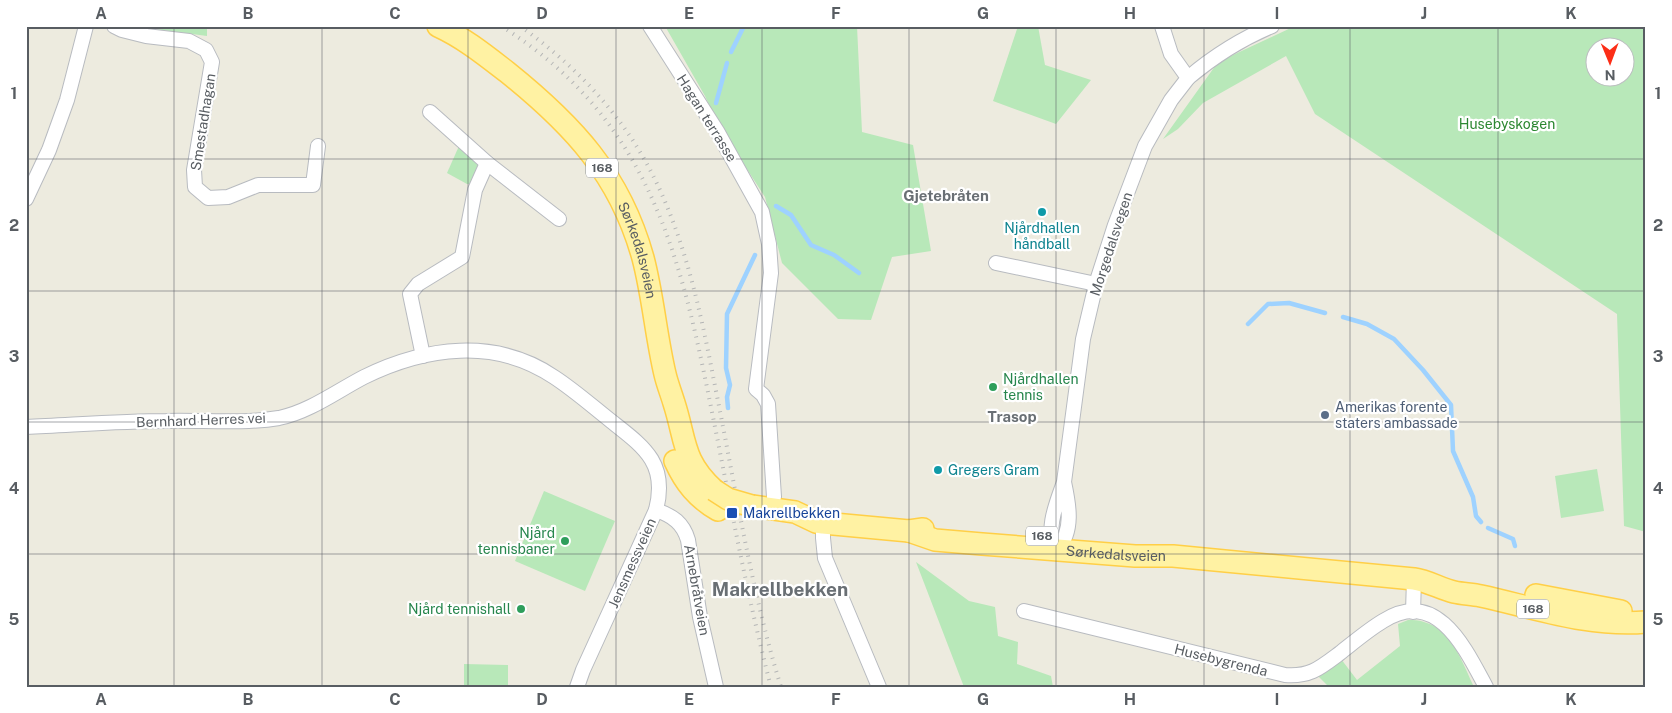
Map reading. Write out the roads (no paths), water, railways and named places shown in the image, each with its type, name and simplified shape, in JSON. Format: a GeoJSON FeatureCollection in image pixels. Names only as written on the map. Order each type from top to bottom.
{"type":"FeatureCollection","features":[{"type":"Feature","properties":{"kind":"main road","name":"Sørkedalsveien"},"geometry":{"type":"LineString","coordinates":[[438,26],[476,48],[542,101],[582,141],[602,168],[624,207],[643,259],[665,375],[665,423],[675,461],[693,492],[702,500],[716,500],[736,516],[754,513],[792,525],[819,522],[909,531],[935,540],[1058,541],[1136,556],[1173,556],[1418,580],[1453,577],[1469,579],[1552,599],[1646,616]]}},
{"type":"Feature","properties":{"kind":"main road","name":"Sørkedalsveien"},"geometry":{"type":"LineString","coordinates":[[1418,580],[1453,592],[1479,596],[1569,618],[1613,623],[1646,622]]}},
{"type":"Feature","properties":{"kind":"street"},"geometry":{"type":"LineString","coordinates":[[26,199],[49,150],[67,100],[86,26]]}},
{"type":"Feature","properties":{"kind":"street","name":"Smestadhagan"},"geometry":{"type":"LineString","coordinates":[[114,26],[146,36],[189,41],[206,50],[212,62],[194,170],[195,187],[208,198],[228,197],[258,185],[313,185],[318,146]]}},
{"type":"Feature","properties":{"kind":"street","name":"Hagan terrasse"},"geometry":{"type":"LineString","coordinates":[[650,26],[717,131],[762,212],[769,244],[771,273],[756,389],[763,395],[768,404],[774,497]]}},
{"type":"Feature","properties":{"kind":"street"},"geometry":{"type":"LineString","coordinates":[[1162,26],[1171,54],[1188,78]]}},
{"type":"Feature","properties":{"kind":"street","name":"Morgedalsvegen"},"geometry":{"type":"LineString","coordinates":[[1058,541],[1069,513],[1064,482],[1083,338],[1096,284],[1115,225],[1145,146],[1170,100],[1188,78],[1224,50],[1272,26]]}},
{"type":"Feature","properties":{"kind":"street"},"geometry":{"type":"LineString","coordinates":[[430,112],[487,163],[559,219]]}},
{"type":"Feature","properties":{"kind":"street"},"geometry":{"type":"LineString","coordinates":[[423,356],[410,294],[418,284],[462,257],[475,190],[487,163]]}},
{"type":"Feature","properties":{"kind":"street"},"geometry":{"type":"LineString","coordinates":[[996,263],[1096,284]]}},
{"type":"Feature","properties":{"kind":"street","name":"Bernhard Herres vei"},"geometry":{"type":"LineString","coordinates":[[26,427],[280,418],[303,410],[389,365],[436,352],[465,350],[501,354],[519,359],[554,377],[637,440]]}},
{"type":"Feature","properties":{"kind":"street","name":"Jensmessveien"},"geometry":{"type":"LineString","coordinates":[[577,687],[656,510],[659,497],[658,473],[652,457],[637,440]]}},
{"type":"Feature","properties":{"kind":"street","name":"Arnebråtveien"},"geometry":{"type":"LineString","coordinates":[[656,510],[675,518],[686,532],[700,616],[716,687]]}},
{"type":"Feature","properties":{"kind":"street"},"geometry":{"type":"LineString","coordinates":[[819,522],[825,558],[879,687]]}},
{"type":"Feature","properties":{"kind":"street"},"geometry":{"type":"LineString","coordinates":[[1413,612],[1418,580]]}},
{"type":"Feature","properties":{"kind":"street","name":"Husebygrenda"},"geometry":{"type":"LineString","coordinates":[[1024,611],[1285,675],[1300,676],[1308,674],[1324,664],[1383,620],[1400,613],[1427,614],[1449,627],[1465,648],[1486,687]]}},
{"type":"Feature","properties":{"kind":"waterway","name":"Makrellbekken"},"geometry":{"type":"LineString","coordinates":[[731,52],[744,26]]}},
{"type":"Feature","properties":{"kind":"waterway","name":"Makrellbekken"},"geometry":{"type":"LineString","coordinates":[[716,103],[727,63]]}},
{"type":"Feature","properties":{"kind":"waterway"},"geometry":{"type":"LineString","coordinates":[[776,206],[791,215],[811,245],[834,255],[859,273]]}},
{"type":"Feature","properties":{"kind":"waterway","name":"Makrellbekken"},"geometry":{"type":"LineString","coordinates":[[728,408],[727,397],[730,385],[726,368],[727,314],[755,255]]}},
{"type":"Feature","properties":{"kind":"waterway"},"geometry":{"type":"LineString","coordinates":[[1248,324],[1268,304],[1289,303],[1325,313]]}},
{"type":"Feature","properties":{"kind":"waterway"},"geometry":{"type":"LineString","coordinates":[[1343,317],[1367,324],[1394,339],[1423,370],[1451,405],[1453,451],[1473,497],[1476,516],[1481,522]]}},
{"type":"Feature","properties":{"kind":"waterway"},"geometry":{"type":"LineString","coordinates":[[1488,528],[1513,539],[1515,546]]}},
{"type":"Feature","properties":{"kind":"railway"},"geometry":{"type":"LineString","coordinates":[[501,26],[553,65],[595,107],[628,154],[654,204],[674,257],[690,313],[704,371],[748,592],[771,687]]}},
{"type":"Feature","properties":{"kind":"railway"},"geometry":{"type":"LineString","coordinates":[[520,26],[575,71],[607,105],[647,164],[672,218],[698,304],[761,614],[781,687]]}},
{"type":"Feature","properties":{"kind":"place","name":"Njårdhallen håndball"},"geometry":{"type":"Point","coordinates":[1042,212]}},
{"type":"Feature","properties":{"kind":"place","name":"Njårdhallen tennis"},"geometry":{"type":"Point","coordinates":[993,387]}},
{"type":"Feature","properties":{"kind":"place","name":"Amerikas forente staters ambassade"},"geometry":{"type":"Point","coordinates":[1325,415]}},
{"type":"Feature","properties":{"kind":"place","name":"Gregers Gram"},"geometry":{"type":"Point","coordinates":[938,470]}},
{"type":"Feature","properties":{"kind":"place","name":"Makrellbekken"},"geometry":{"type":"Point","coordinates":[732,513]}},
{"type":"Feature","properties":{"kind":"place","name":"Njård tennisbaner"},"geometry":{"type":"Point","coordinates":[565,541]}},
{"type":"Feature","properties":{"kind":"place","name":"Njård tennishall"},"geometry":{"type":"Point","coordinates":[521,609]}},
{"type":"Feature","properties":{"kind":"district","name":"Gjetebråten"},"geometry":{"type":"Point","coordinates":[946,196]}},
{"type":"Feature","properties":{"kind":"district","name":"Trasop"},"geometry":{"type":"Point","coordinates":[1012,417]}},
{"type":"Feature","properties":{"kind":"district","name":"Makrellbekken"},"geometry":{"type":"Point","coordinates":[780,589]}},
{"type":"Feature","properties":{"kind":"park label","name":"Husebyskogen"},"geometry":{"type":"Point","coordinates":[1507,124]}}]}
